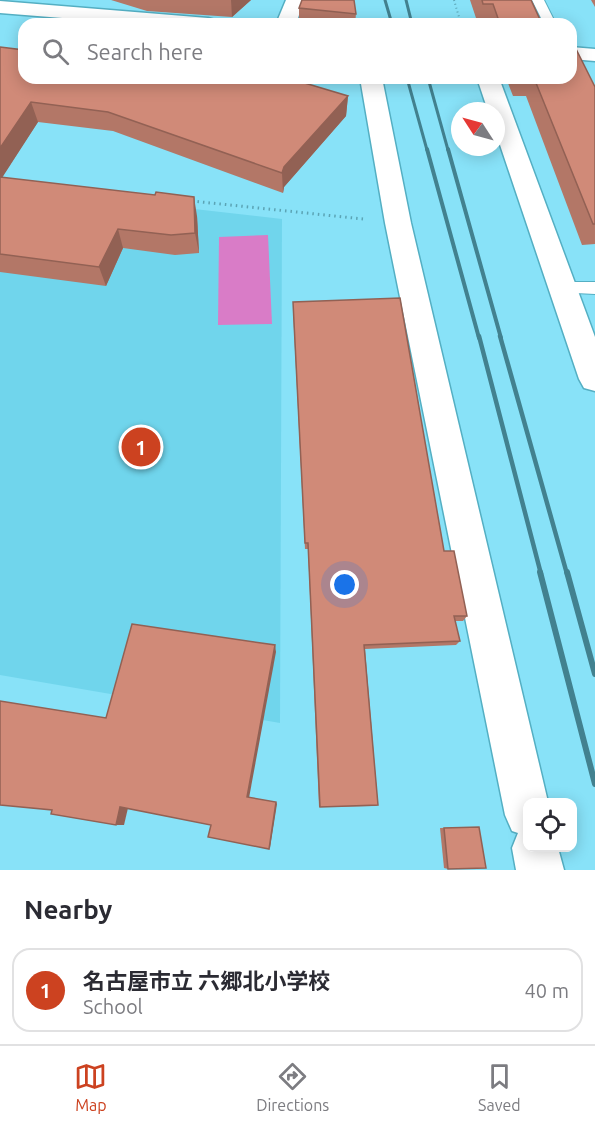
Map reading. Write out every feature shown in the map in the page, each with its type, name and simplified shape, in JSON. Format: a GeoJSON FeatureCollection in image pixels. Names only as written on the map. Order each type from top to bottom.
{"type":"FeatureCollection","features":[{"type":"Feature","properties":{"kind":"street"},"geometry":{"type":"LineString","coordinates":[[288,18],[295,0]]}},
{"type":"Feature","properties":{"kind":"street"},"geometry":{"type":"LineString","coordinates":[[0,7],[135,18]]}},
{"type":"Feature","properties":{"kind":"street"},"geometry":{"type":"LineString","coordinates":[[577,54],[595,55]]}},
{"type":"Feature","properties":{"kind":"street"},"geometry":{"type":"LineString","coordinates":[[372,84],[398,223],[524,798]]}},
{"type":"Feature","properties":{"kind":"street"},"geometry":{"type":"LineString","coordinates":[[490,84],[595,379]]}},
{"type":"Feature","properties":{"kind":"street"},"geometry":{"type":"LineString","coordinates":[[536,852],[540,870]]}},
{"type":"Feature","properties":{"kind":"lane"},"geometry":{"type":"LineString","coordinates":[[538,0],[547,18]]}},
{"type":"Feature","properties":{"kind":"lane"},"geometry":{"type":"LineString","coordinates":[[562,288],[595,288]]}},
{"type":"Feature","properties":{"kind":"path"},"geometry":{"type":"LineString","coordinates":[[454,0],[460,18]]}},
{"type":"Feature","properties":{"kind":"path"},"geometry":{"type":"LineString","coordinates":[[187,200],[398,223]]}},
{"type":"Feature","properties":{"kind":"shaded area"},"geometry":{"type":"Polygon","coordinates":[[[0,187],[282,219],[280,723],[0,675],[0,187]]]}},
{"type":"Feature","properties":{"kind":"shaded area"},"geometry":{"type":"Polygon","coordinates":[[[268,235],[272,324],[218,325],[219,237],[268,235]]]}},
{"type":"Feature","properties":{"kind":"building"},"geometry":{"type":"Polygon","coordinates":[[[302,0],[354,0],[356,14],[299,8],[302,0]]]}},
{"type":"Feature","properties":{"kind":"building"},"geometry":{"type":"Polygon","coordinates":[[[482,0],[531,0],[539,18],[498,18],[493,4],[483,4],[482,0]]]}},
{"type":"Feature","properties":{"kind":"building"},"geometry":{"type":"Polygon","coordinates":[[[0,47],[18,49],[18,84],[308,84],[348,96],[284,167],[282,173],[108,112],[31,102],[0,148],[0,47]]]}},
{"type":"Feature","properties":{"kind":"building"},"geometry":{"type":"Polygon","coordinates":[[[577,51],[595,87],[595,224],[593,224],[536,84],[577,84],[577,51]]]}},
{"type":"Feature","properties":{"kind":"building"},"geometry":{"type":"Polygon","coordinates":[[[0,177],[155,195],[156,192],[194,197],[195,233],[171,235],[118,229],[99,267],[0,254],[0,177]]]}},
{"type":"Feature","properties":{"kind":"building"},"geometry":{"type":"Polygon","coordinates":[[[400,298],[444,551],[454,551],[467,616],[454,616],[460,641],[364,645],[378,805],[320,807],[308,543],[305,543],[293,302],[400,298]]]}},
{"type":"Feature","properties":{"kind":"building"},"geometry":{"type":"Polygon","coordinates":[[[132,624],[275,645],[247,797],[276,802],[269,849],[208,837],[211,825],[120,807],[116,825],[51,814],[52,810],[0,805],[0,701],[106,718],[132,624]]]}},
{"type":"Feature","properties":{"kind":"building"},"geometry":{"type":"Polygon","coordinates":[[[479,827],[486,868],[448,869],[444,828],[479,827]]]}},
{"type":"Feature","properties":{"kind":"railway"},"geometry":{"type":"LineString","coordinates":[[385,0],[390,18]]}},
{"type":"Feature","properties":{"kind":"railway"},"geometry":{"type":"LineString","coordinates":[[406,0],[410,18]]}},
{"type":"Feature","properties":{"kind":"railway"},"geometry":{"type":"LineString","coordinates":[[409,84],[427,150]]}},
{"type":"Feature","properties":{"kind":"railway"},"geometry":{"type":"LineString","coordinates":[[430,84],[448,150]]}},
{"type":"Feature","properties":{"kind":"railway"},"geometry":{"type":"LineString","coordinates":[[427,149],[479,338]]}},
{"type":"Feature","properties":{"kind":"railway"},"geometry":{"type":"LineString","coordinates":[[448,149],[501,338]]}},
{"type":"Feature","properties":{"kind":"railway"},"geometry":{"type":"LineString","coordinates":[[479,336],[541,574]]}},
{"type":"Feature","properties":{"kind":"railway"},"geometry":{"type":"LineString","coordinates":[[500,336],[567,574]]}},
{"type":"Feature","properties":{"kind":"railway"},"geometry":{"type":"LineString","coordinates":[[540,572],[595,784]]}},
{"type":"Feature","properties":{"kind":"railway"},"geometry":{"type":"LineString","coordinates":[[567,572],[595,674]]}},
{"type":"Feature","properties":{"kind":"place","name":"名古屋市立 六郷北小学校"},"geometry":{"type":"Point","coordinates":[141,447]}}]}
